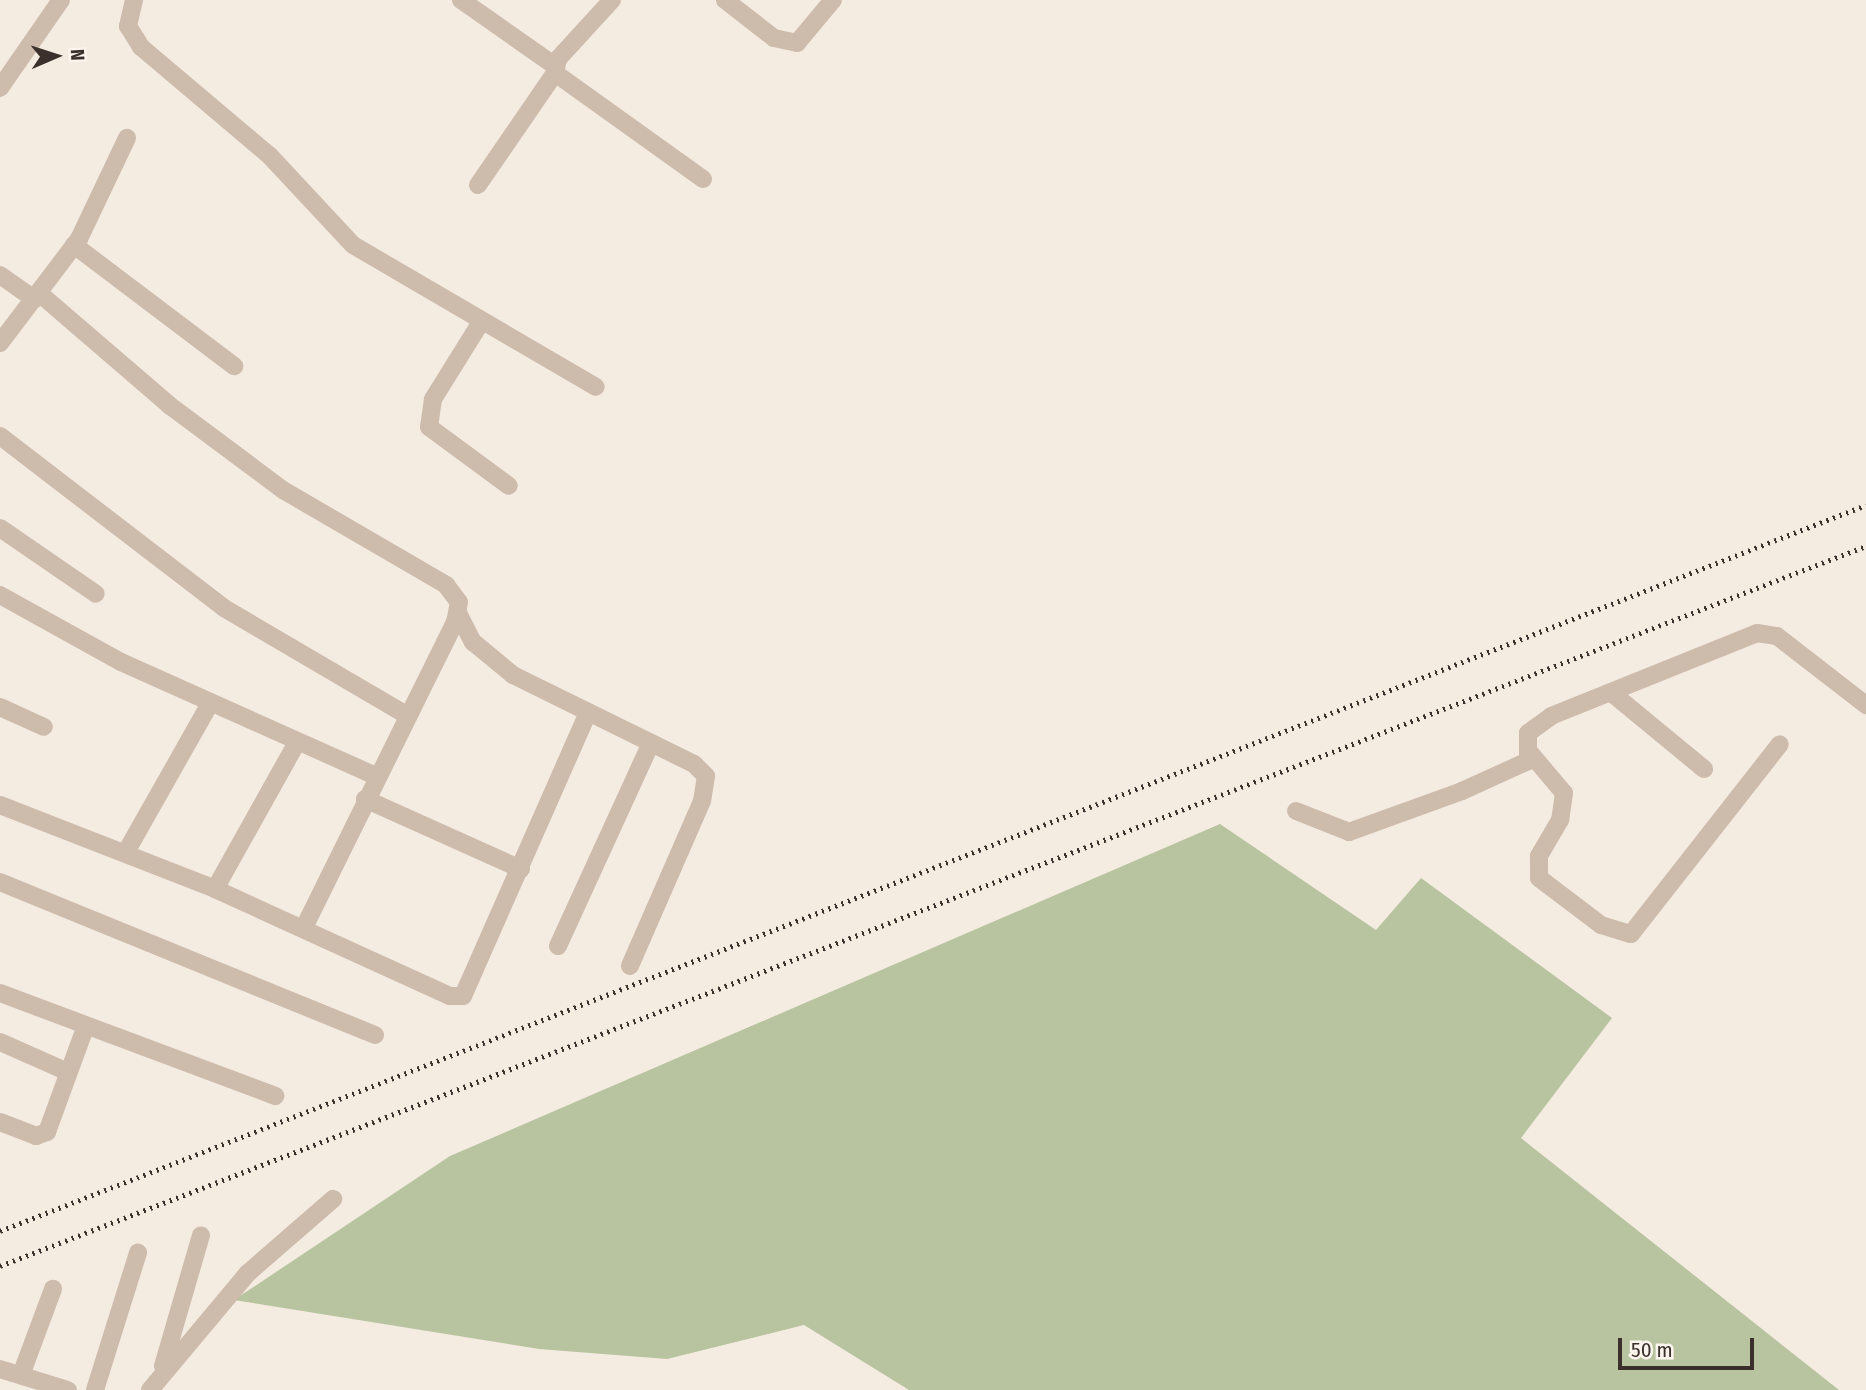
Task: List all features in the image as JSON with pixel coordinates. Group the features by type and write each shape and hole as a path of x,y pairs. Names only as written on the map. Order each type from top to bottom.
{"street":[{"path":"0,88 61,0"},
{"path":"134,0 128,26 141,47 269,155 353,245 596,387"},
{"path":"461,0 703,178"},
{"path":"478,185 555,69 612,0"},
{"path":"725,0 774,38 797,43 833,0"},
{"path":"0,343 74,245 127,138"},
{"path":"74,245 234,366"},
{"path":"0,275 36,296 169,405 283,490 446,585 459,602 458,613 405,715 304,928"},
{"path":"481,322 433,399 429,427 509,486"},
{"path":"0,436 224,608 405,715"},
{"path":"0,528 96,594"},
{"path":"0,595 121,663 376,776"},
{"path":"458,613 489,659 701,769 707,786 630,966"},
{"path":"1780,744 1630,934 1601,925 1539,878 1539,856 1560,820 1564,793 1531,754 1528,733 1537,724 1748,635 1767,633 1866,705"},
{"path":"1613,694 1704,769"},
{"path":"126,852 211,702"},
{"path":"0,707 44,727"},
{"path":"0,805 126,852 304,928 457,998 468,991 588,712"},
{"path":"215,890 297,742"},
{"path":"558,946 651,743"},
{"path":"1296,811 1341,831 1358,830 1508,771 1531,754"},
{"path":"365,799 521,869"},
{"path":"0,882 375,1035"},
{"path":"0,993 85,1028 275,1096"},
{"path":"0,1122 44,1134 85,1028"},
{"path":"0,1042 68,1072"},
{"path":"155,1383 248,1273 333,1199"},
{"path":"155,1383 201,1235"},
{"path":"95,1390 138,1253"},
{"path":"21,1375 53,1289"},
{"path":"0,1368 68,1390"}],"green space":[{"path":"1220,824 1376,930 1421,878 1612,1018 1521,1138 1839,1390 909,1390 804,1325 667,1359 539,1349 234,1300 450,1156"}],"railway":[{"path":"0,1231 1866,505"},
{"path":"0,1266 1866,546"}]}
